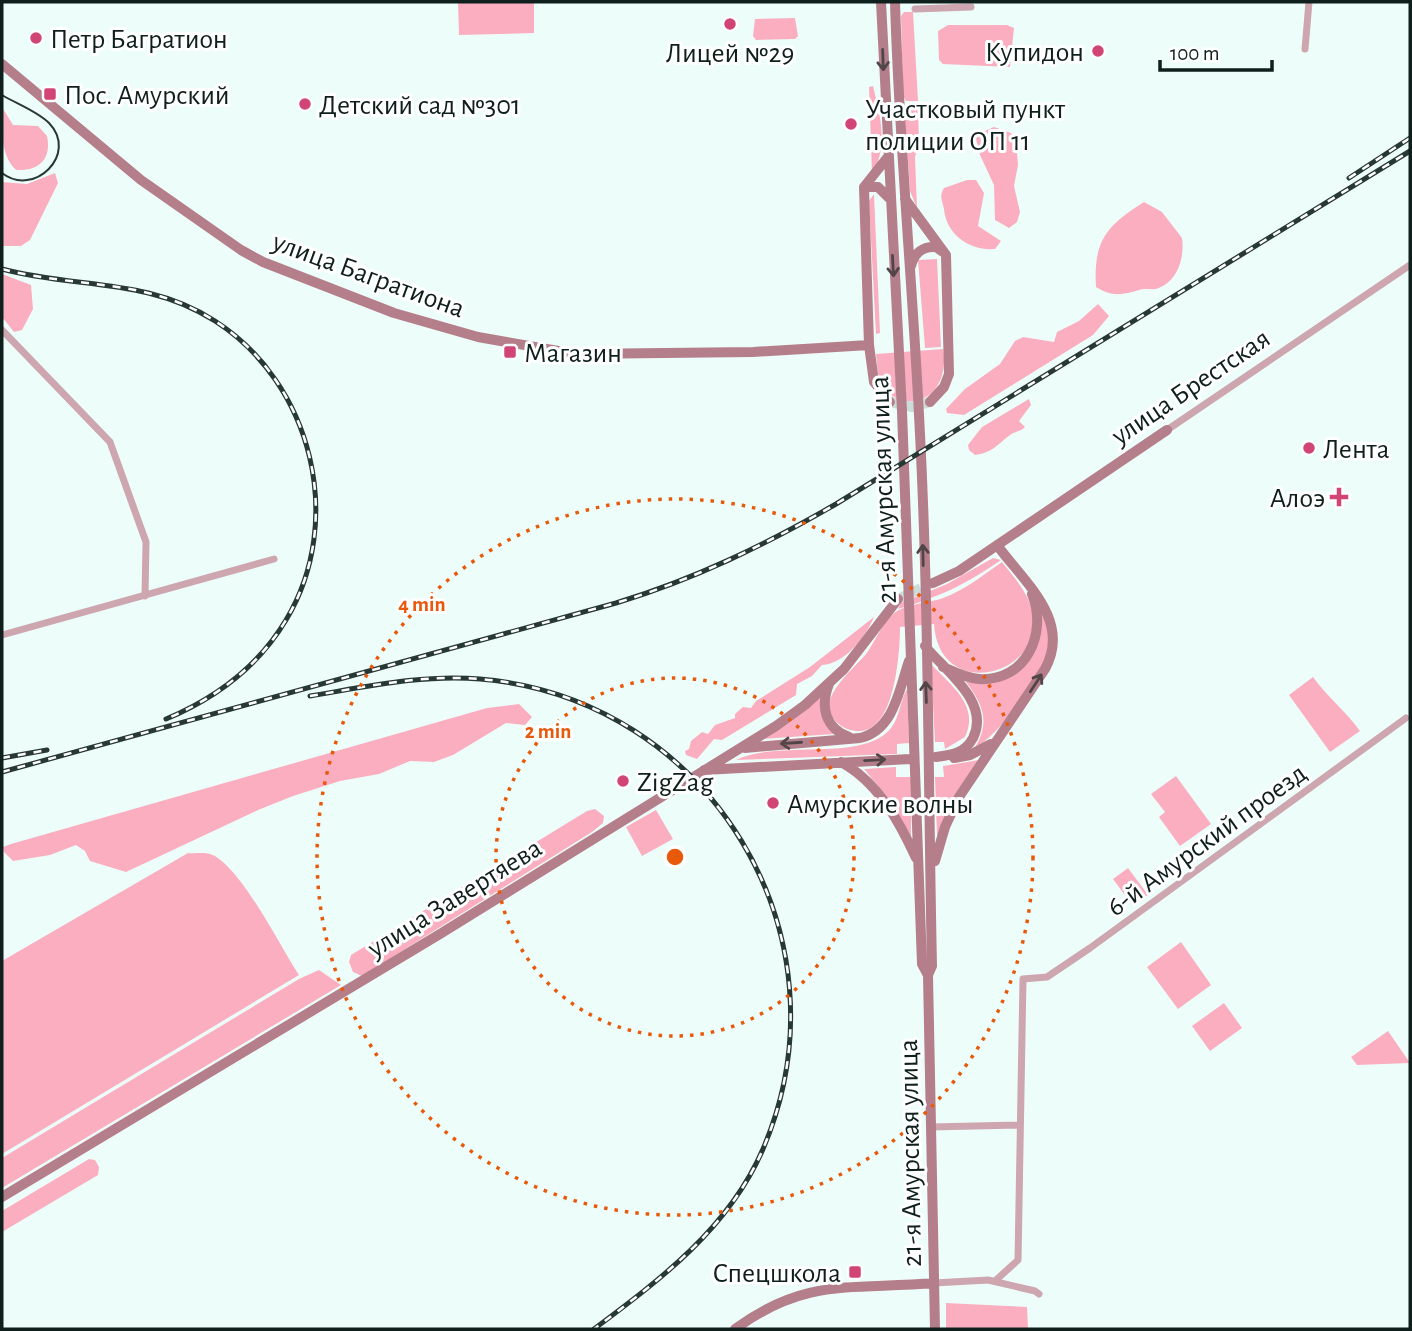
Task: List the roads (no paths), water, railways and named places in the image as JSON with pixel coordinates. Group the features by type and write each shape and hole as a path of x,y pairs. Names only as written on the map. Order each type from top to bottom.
{"main road":[{"name":"21-я Амурская улица","path":"881,2 915,738 922,964 928,975"},
{"name":"21-я Амурская улица","path":"895,2 902,188 922,481 931,867 932,966 928,975 934,1329"},
{"name":"улица Багратиона","path":"2,64 141,180 220,237 263,262 394,313 478,337 586,354 753,352 869,345"},
{"path":"887,158 864,187 869,345 874,382 890,402"},
{"path":"864,187 878,187 889,198"},
{"path":"902,188 906,202 946,255 949,374 944,387 930,402"},
{"path":"909,272 913,259 924,248 936,247 946,255"},
{"name":"улица Брестская","path":"997,545 1167,430"},
{"path":"931,867 954,806 1045,669 1053,646 1054,631 1048,611 997,545 959,571 933,583"},
{"path":"943,667 966,677 987,679 1006,674 1021,663 1034,645 1039,623 1028,587"},
{"name":"улица Завертяева","path":"2,1197 440,934 776,726 829,684 898,599"},
{"path":"925,646 971,699 978,720 967,747 940,757 970,755 998,739"},
{"path":"733,767 728,761 730,753 759,746 853,738 876,733 888,720 911,657"},
{"path":"829,684 824,706 827,718 840,733 853,738"},
{"path":"701,771 733,767 910,759"},
{"path":"841,762 863,775 880,796 899,822 919,864"},
{"path":"736,1329 787,1298 807,1292 934,1283"}],"street":[{"path":"1305,49 1309,2"},
{"path":"915,9 971,7"},
{"name":"улица Брестская","path":"1167,430 1410,265"},
{"path":"2,330 110,442 146,542 145,596"},
{"path":"2,635 274,559"},
{"name":"6-й Амурский проезд","path":"1020,1125 1023,979 1047,977 1080,956 1406,718"},
{"path":"932,1127 1020,1125 1018,1260 995,1281"},
{"path":"934,1283 995,1281 1039,1294"}],"tunnel":[{"path":"890,402 912,407 930,402"},
{"path":"898,599 932,583"}],"tram line":[{"path":"2,95 33,111 49,123 57,135 59,147 56,159 49,169 39,176 27,180 14,179 2,173"}],"railway":[{"path":"1349,178 1410,138"},
{"path":"2,772 616,603 729,560 836,504 1410,151"},
{"path":"2,269 137,290 189,307 215,321 248,348 275,380 296,416 309,456 315,498 314,540 304,581 286,620 249,666 219,691 166,719"},
{"path":"310,696 437,678 480,679 562,696 634,731 695,780 742,842 774,912 790,989 786,1069 763,1149 732,1203 691,1250 644,1291 594,1329"},
{"path":"2,758 47,750"}],"place":[{"name":"Лицей №29","path":"730,24"},
{"name":"Петр Багратион","path":"36,38"},
{"name":"Купидон","path":"1098,51"},
{"name":"Пос. Амурский","path":"50,94"},
{"name":"Детский сад №301","path":"305,104"},
{"name":"Участковый пункт полиции ОП 11","path":"851,124"},
{"name":"Магазин","path":"510,352"},
{"name":"Лента","path":"1309,448"},
{"name":"Алоэ","path":"1339,497"},
{"name":"ZigZag","path":"623,781"},
{"name":"Амурские волны","path":"773,803"},
{"name":"Спецшкола","path":"855,1272"}]}
